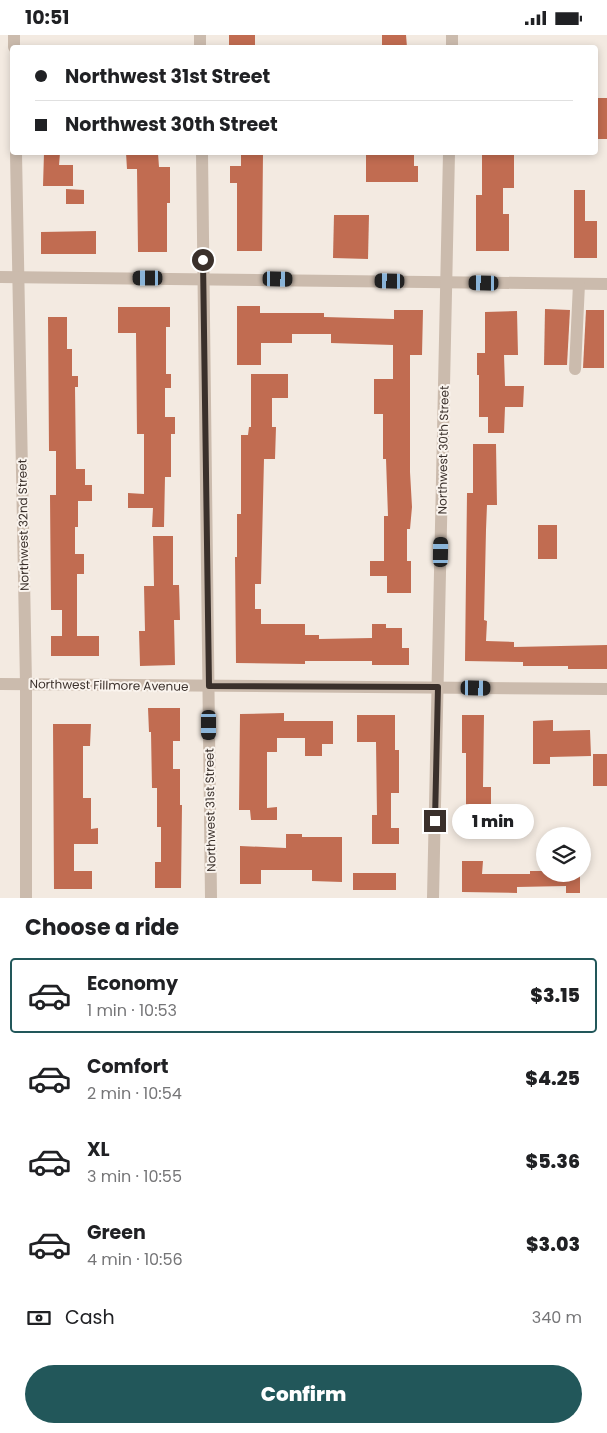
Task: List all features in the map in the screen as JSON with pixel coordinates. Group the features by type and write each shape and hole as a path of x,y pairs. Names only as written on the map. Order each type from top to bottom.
{"street":[{"name":"Northwest 32nd Street","path":"16,155 26,683 26,898"},
{"name":"Northwest 31st Street","path":"202,155 211,898"},
{"name":"Northwest 30th Street","path":"434,898 449,155"},
{"path":"0,277 607,284"},
{"path":"575,369 580,283"},
{"name":"Northwest Fillmore Avenue","path":"0,684 607,689"}],"building":[{"path":"229,35 255,35 255,45 229,45"},
{"path":"382,35 406,35 407,45 382,45"},
{"path":"598,98 607,98 607,139 598,139"},
{"path":"44,155 60,155 59,165 73,165 73,186 43,186"},
{"path":"126,155 158,155 159,167 170,167 170,203 167,203 167,252 138,252 137,169 127,169"},
{"path":"241,155 263,155 262,251 237,251 237,183 230,183 230,166 241,166"},
{"path":"366,155 414,155 414,166 418,166 418,182 366,182"},
{"path":"482,155 514,155 514,188 503,188 503,214 509,214 509,251 476,251 476,195 482,195"},
{"path":"66,189 84,190 84,204 66,204"},
{"path":"574,190 585,190 585,221 597,221 597,258 574,258"},
{"path":"334,215 369,215 368,259 333,258"},
{"path":"96,231 96,254 41,254 41,232"},
{"path":"237,306 260,306 260,313 324,313 324,317 394,319 394,310 423,310 422,355 410,355 410,472 412,507 410,529 407,529 407,561 411,561 411,593 387,593 387,576 370,576 370,561 384,561 384,516 388,516 386,459 383,459 383,414 374,414 374,379 393,379 393,345 331,343 331,334 292,334 292,343 261,343 261,365 237,365"},
{"path":"118,307 170,307 170,327 166,327 166,374 171,374 171,388 165,388 165,417 175,417 175,434 171,434 171,477 165,477 164,527 152,527 153,508 128,508 128,493 144,494 144,434 137,434 136,333 118,333"},
{"path":"545,309 570,310 567,365 544,365"},
{"path":"586,310 604,310 604,368 583,368"},
{"path":"517,311 518,355 504,355 505,386 524,386 523,407 505,407 504,433 488,433 488,417 479,417 479,375 477,375 477,353 485,353 485,312"},
{"path":"48,317 67,317 67,349 72,349 72,376 78,376 78,387 75,387 76,469 85,469 85,485 92,485 92,501 78,501 78,527 75,527 75,554 84,554 84,574 77,574 77,636 99,636 99,656 51,656 51,636 62,636 62,610 51,610 50,495 56,495 56,451 49,451"},
{"path":"251,374 288,374 288,398 272,398 272,427 276,427 275,459 264,459 261,584 255,584 255,609 261,609 261,624 305,624 305,635 319,635 319,639 372,638 372,624 386,624 386,628 402,628 402,648 409,648 409,665 372,665 372,661 305,661 305,664 236,663 235,557 237,557 237,514 241,514 241,435 248,435 249,427 251,427"},
{"path":"473,444 496,444 497,505 487,505 484,620 487,621 486,641 514,642 514,647 607,645 607,669 568,669 568,666 523,666 523,662 465,661 467,493 473,493"},
{"path":"538,525 557,525 557,559 538,559"},
{"path":"153,536 173,536 173,585 179,585 180,620 174,620 175,665 140,666 139,631 145,631 144,586 154,586"},
{"path":"148,708 180,708 180,741 173,741 173,769 180,769 180,805 182,805 181,888 155,888 155,862 161,862 161,827 157,827 157,788 152,788 151,732 149,732"},
{"path":"284,713 284,721 333,721 333,744 322,744 322,756 305,756 305,738 277,738 277,752 267,752 267,808 277,807 277,820 251,820 250,810 239,810 240,714"},
{"path":"357,715 395,715 395,750 399,750 399,793 391,793 391,828 399,828 399,844 372,844 372,815 377,815 376,742 357,742"},
{"path":"462,715 484,715 483,787 491,787 491,814 466,814 466,753 462,753"},
{"path":"553,720 553,731 590,730 591,756 550,757 550,764 533,764 533,721"},
{"path":"53,724 91,724 90,746 83,746 83,798 91,798 91,829 98,828 98,844 74,844 74,871 92,871 92,889 54,889"},
{"path":"593,754 607,754 607,786 593,786"},
{"path":"286,834 302,834 302,837 342,837 342,882 312,881 312,870 261,870 261,884 240,884 240,846 286,848"},
{"path":"462,861 483,861 482,874 530,874 530,871 536,871 536,882 580,882 580,893 566,893 566,886 517,887 517,893 462,892"},
{"path":"353,873 396,873 396,890 353,890"}],"route":[{"path":"203,260 209,686 438,687 435,821"}]}
